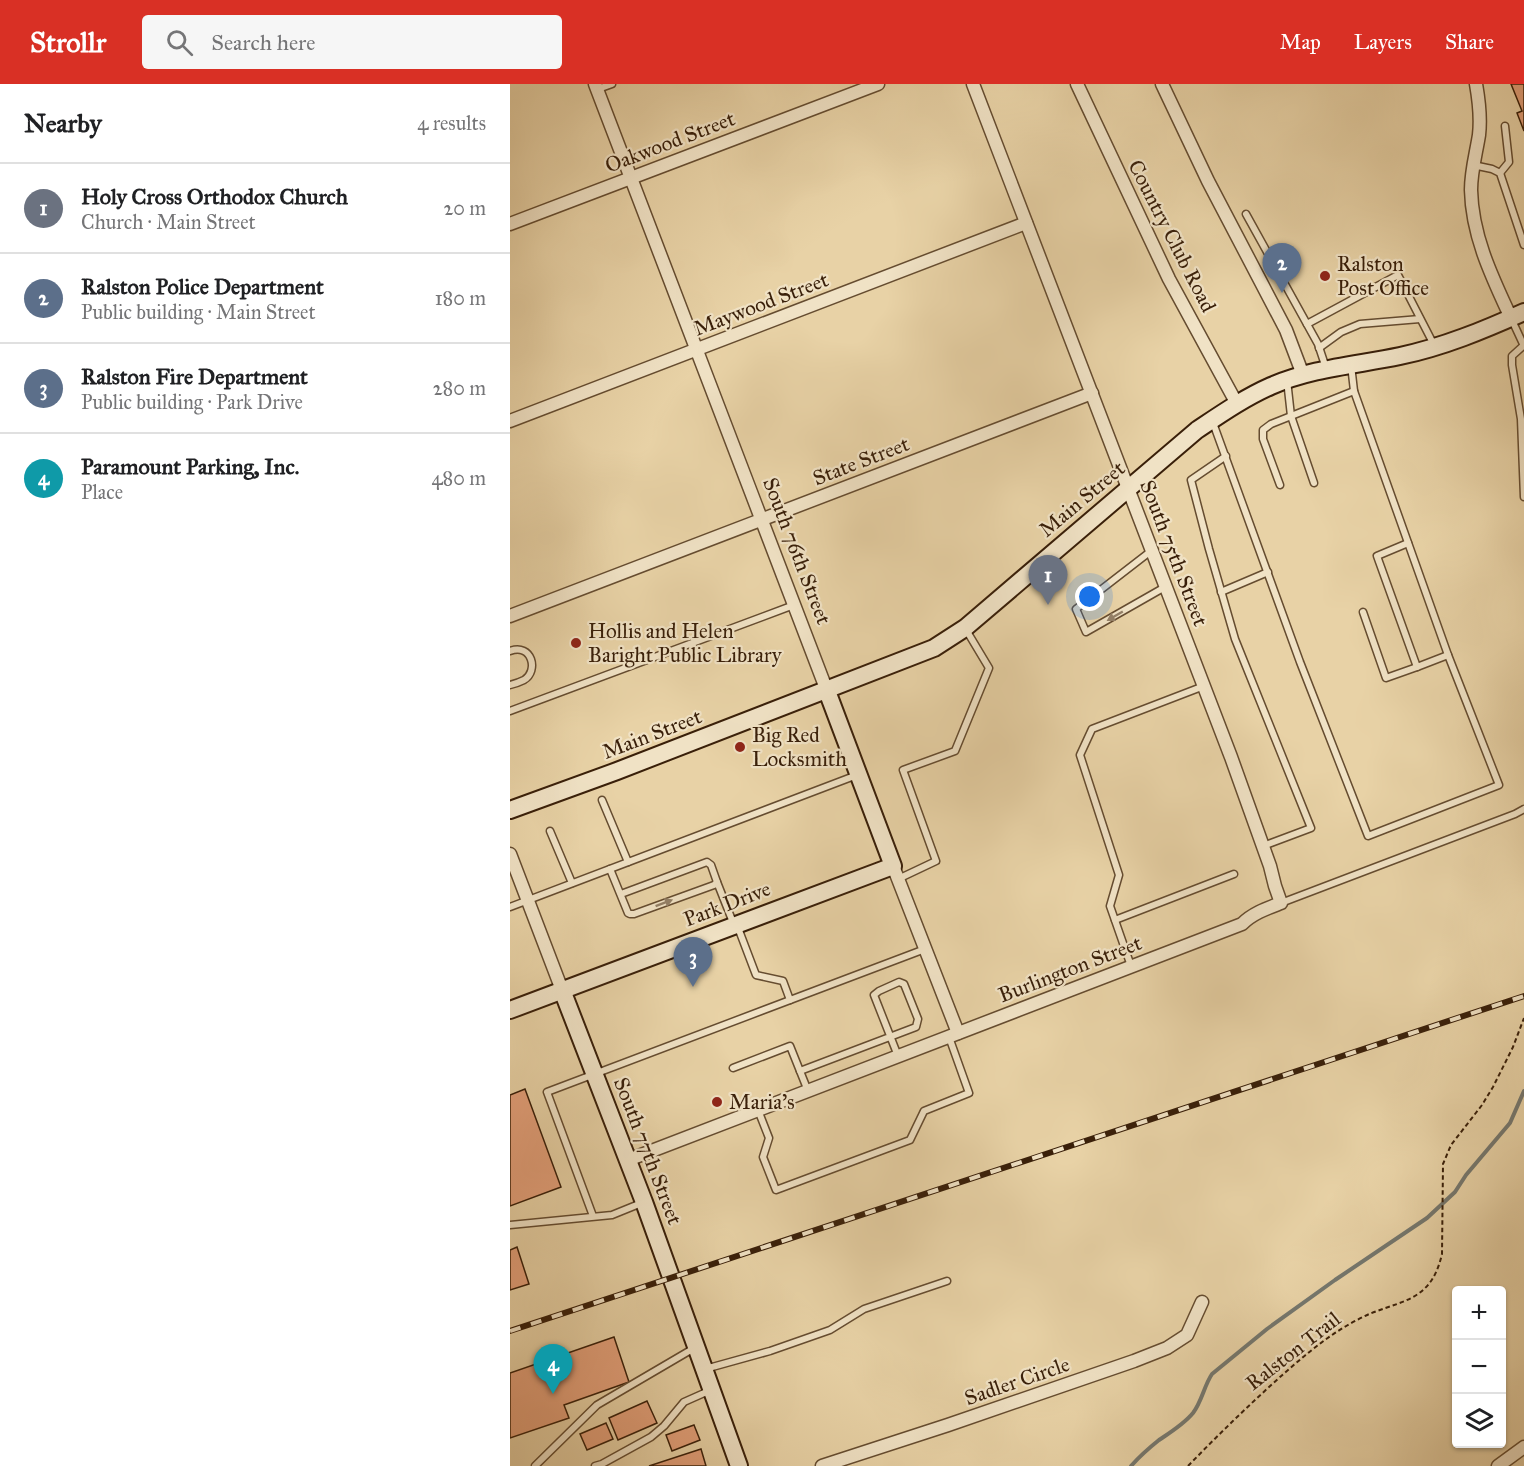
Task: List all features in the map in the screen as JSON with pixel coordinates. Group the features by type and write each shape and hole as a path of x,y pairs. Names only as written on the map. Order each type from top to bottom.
{"main road":[{"name":"Main Street","path":"510,810 827,691 934,648 965,628 1197,430 1270,386 1326,369 1435,347 1517,315"},
{"name":"South 76th Street","path":"827,691 896,872"},
{"name":"Park Drive","path":"510,1010 736,925 896,872"},
{"name":"South 77th Street","path":"562,990 644,1202 739,1466"}],"street":[{"name":"Oakwood Street","path":"510,224 878,84"},
{"name":"South 75th Street","path":"974,84 1204,686 1263,846 1281,903"},
{"name":"Country Club Road","path":"1077,84 1169,279 1237,404"},
{"path":"1162,84 1208,181 1286,330 1295,377"},
{"path":"1476,84 1480,119 1472,174 1472,205 1484,258 1517,315"},
{"name":"South 76th Street","path":"596,87 827,691"},
{"name":"Maywood Street","path":"510,421 1026,223"},
{"name":"State Street","path":"510,616 1092,393"},
{"name":"South 77th Street","path":"510,854 562,990"},
{"name":"South 76th Street","path":"896,872 925,949 953,1035"},
{"name":"Burlington Street","path":"628,1160 1242,924 1262,910 1281,903"},
{"name":"Sadler Circle","path":"822,1466 937,1429 1167,1348 1187,1335 1202,1302"},
{"path":"1498,1466 1524,1447"}],"lane":[{"path":"596,87 612,84"},
{"path":"1500,173 1509,162 1505,126"},
{"path":"1473,165 1500,173 1524,245"},
{"path":"1246,214 1307,324 1326,369"},
{"path":"1307,324 1398,275 1435,347"},
{"path":"1517,315 1524,346 1512,356 1512,365 1521,419 1524,497"},
{"path":"1319,348 1341,332 1360,324 1420,319"},
{"path":"1212,420 1300,662 1368,837 1499,785 1448,655 1354,391 1351,364"},
{"path":"1295,377 1291,416 1314,483"},
{"path":"1280,484 1263,440 1263,430 1270,424 1354,391"},
{"path":"1226,456 1191,480 1235,639 1311,828 1263,846"},
{"path":"1408,543 1377,556 1417,667"},
{"path":"1152,550 1076,609 1086,632 1166,587"},
{"path":"1221,592 1268,572"},
{"path":"510,711 794,605"},
{"path":"1363,612 1386,678 1448,655"},
{"path":"896,872 936,861 903,770 955,751 988,668 965,628"},
{"path":"510,651 522,649 528,654 532,663 530,674 524,680 510,685"},
{"path":"1131,966 1110,906 1119,875 1080,755 1092,729 1204,686"},
{"path":"510,907 859,775"},
{"path":"602,800 628,862"},
{"name":"Burlington Street","path":"1281,903 1524,809"},
{"path":"550,831 572,884"},
{"path":"621,894 706,862 711,865 756,975 783,981 790,1000"},
{"path":"610,869 628,913 634,914 717,882"},
{"path":"1115,920 1233,874"},
{"path":"593,1216 547,1092 925,949"},
{"path":"800,1071 891,1038 916,1028 918,1019 904,984 899,982 874,995 891,1038 898,1057"},
{"path":"759,1110 769,1138 763,1157 776,1190 910,1140 924,1111 969,1093 953,1035"},
{"path":"733,1068 790,1046 808,1091"},
{"path":"510,1225 612,1215 644,1202"},
{"path":"705,1370 771,1351 830,1330 864,1309 947,1281"},
{"path":"535,1466 597,1405 696,1347"},
{"path":"595,1466 651,1437 664,1426 684,1402 712,1390"}],"path":[{"name":"Ralston Trail","path":"1188,1466 1246,1408 1323,1341 1357,1319 1414,1298 1430,1283 1440,1264 1442,1254 1443,1164 1451,1145 1493,1087 1513,1047 1524,1018"}],"building":[{"path":"1511,84 1524,84 1524,131 1517,113 1522,111"},
{"path":"525,1089 561,1187 510,1206 510,1095"},
{"path":"517,1247 529,1284 510,1290 510,1250"},
{"path":"614,1337 629,1382 564,1405 569,1418 510,1438 510,1373"},
{"path":"647,1401 657,1423 618,1440 609,1418"},
{"path":"606,1423 613,1439 587,1450 580,1434"},
{"path":"694,1425 700,1440 672,1451 666,1435"},
{"path":"701,1449 706,1466 649,1466"}],"waterway":[{"path":"1131,1466 1193,1413 1212,1374 1267,1329 1427,1218 1455,1192 1466,1175 1510,1123 1524,1091"}],"railway":[{"path":"510,1331 1524,996"}],"place":[{"name":"Ralston Post Office","path":"1325,276"},
{"name":"Ralston Police Department","path":"1282,293"},
{"name":"Holy Cross Orthodox Church","path":"1048,605"},
{"name":"Hollis and Helen Baright Public Library","path":"576,643"},
{"name":"Big Red Locksmith","path":"740,747"},
{"name":"Ralston Fire Department","path":"693,987"},
{"name":"Maria's","path":"717,1102"},
{"name":"Paramount Parking, Inc.","path":"553,1394"}]}
